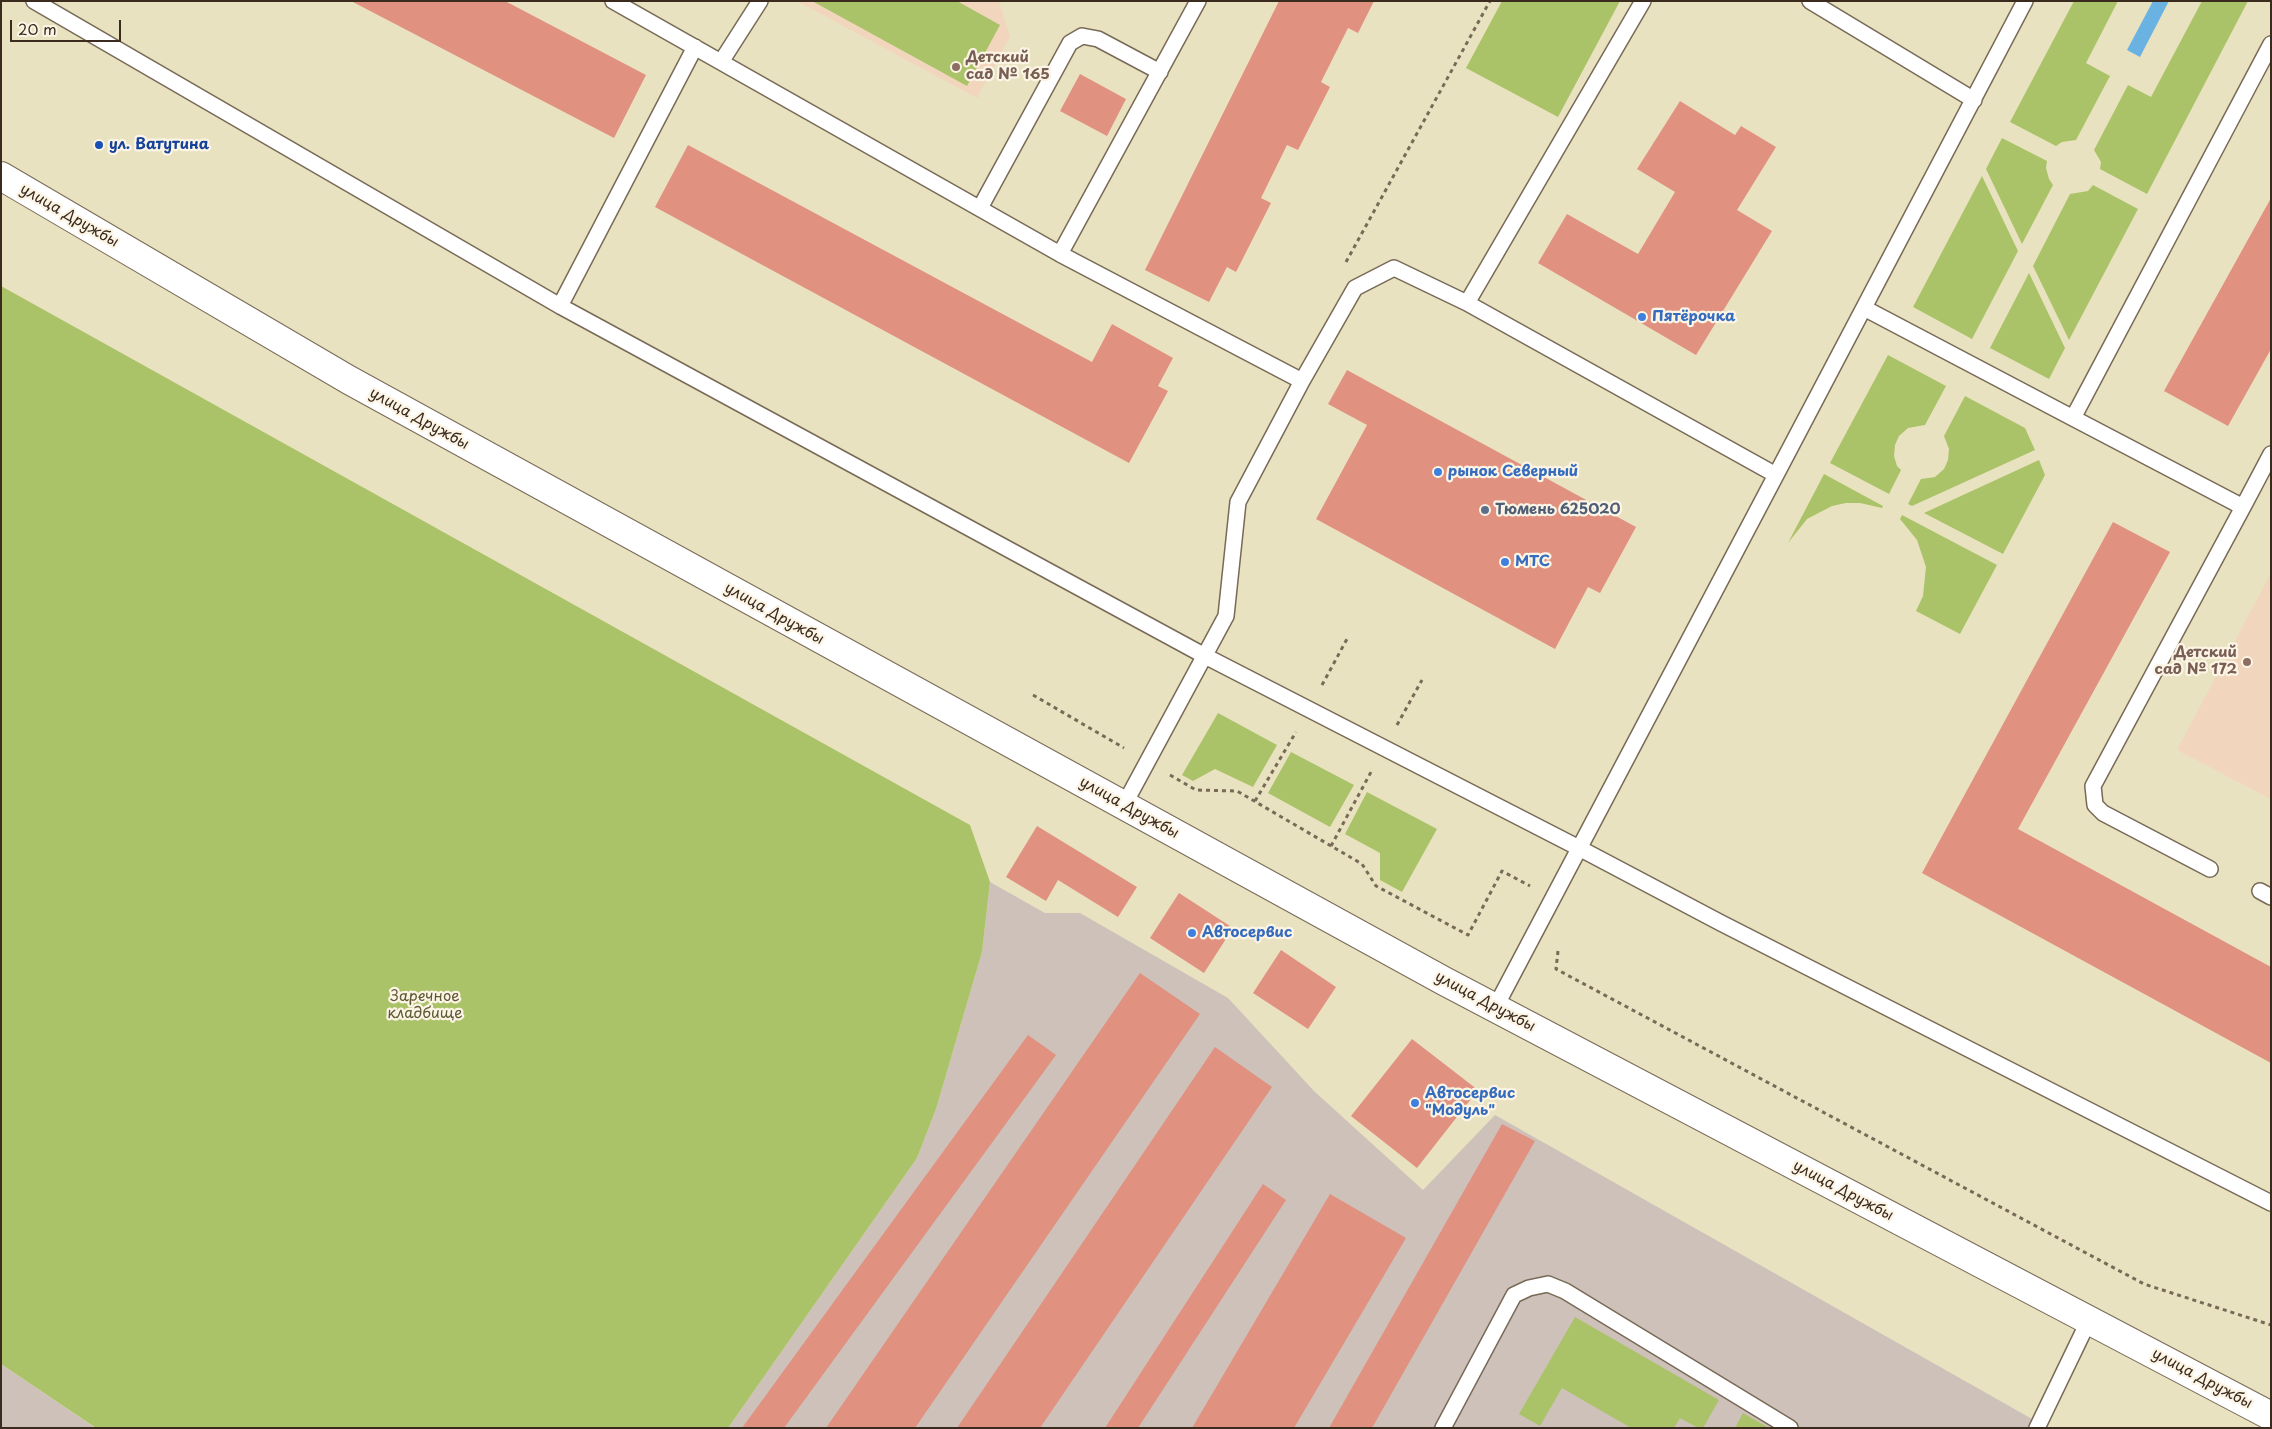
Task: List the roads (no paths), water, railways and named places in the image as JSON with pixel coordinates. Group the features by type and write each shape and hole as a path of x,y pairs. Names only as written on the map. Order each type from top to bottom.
{"main road":[{"name":"улица Дружбы","path":"1,176 349,380 1495,1008 2271,1416"}],"lane":[{"path":"34,1 57,7 560,306 1205,656 1580,848 1721,923 2271,1203"},
{"path":"613,1 1060,254 1302,381"},
{"path":"721,62 760,1"},
{"path":"1060,254 1198,1"},
{"path":"1467,303 1643,1"},
{"path":"1810,1 1974,100"},
{"path":"1495,1008 2026,1"},
{"path":"980,208 1070,43 1082,36 1098,39 1160,72"},
{"path":"2073,418 2271,44"},
{"path":"560,306 694,47"},
{"path":"1124,805 1226,616 1238,502 1302,381 1355,288 1394,268 1467,303 1776,475"},
{"path":"1864,308 2243,507"},
{"path":"2210,869 2103,813 2095,805 2093,786 2271,454"},
{"path":"1443,1428 1514,1295 1529,1288 1548,1284 1565,1291 1790,1428"},
{"path":"2037,1428 2089,1320"}],"water":[{"path":"2153,1 2169,1 2140,57 2127,50"}],"place":[{"name":"Детский сад № 165","path":"956,67"},
{"name":"ул. Ватутина","path":"99,145"},
{"name":"Пятёрочка","path":"1642,317"},
{"name":"рынок Северный","path":"1438,472"},
{"name":"Тюмень 625020","path":"1485,510"},
{"name":"МТС","path":"1505,562"},
{"name":"Детский сад № 172","path":"2247,662"},
{"name":"Автосервис","path":"1192,933"},
{"name":"Автосервис \"Модуль\"","path":"1415,1103"}],"park label":[{"name":"Заречное кладбище","path":"425,1006"}]}
